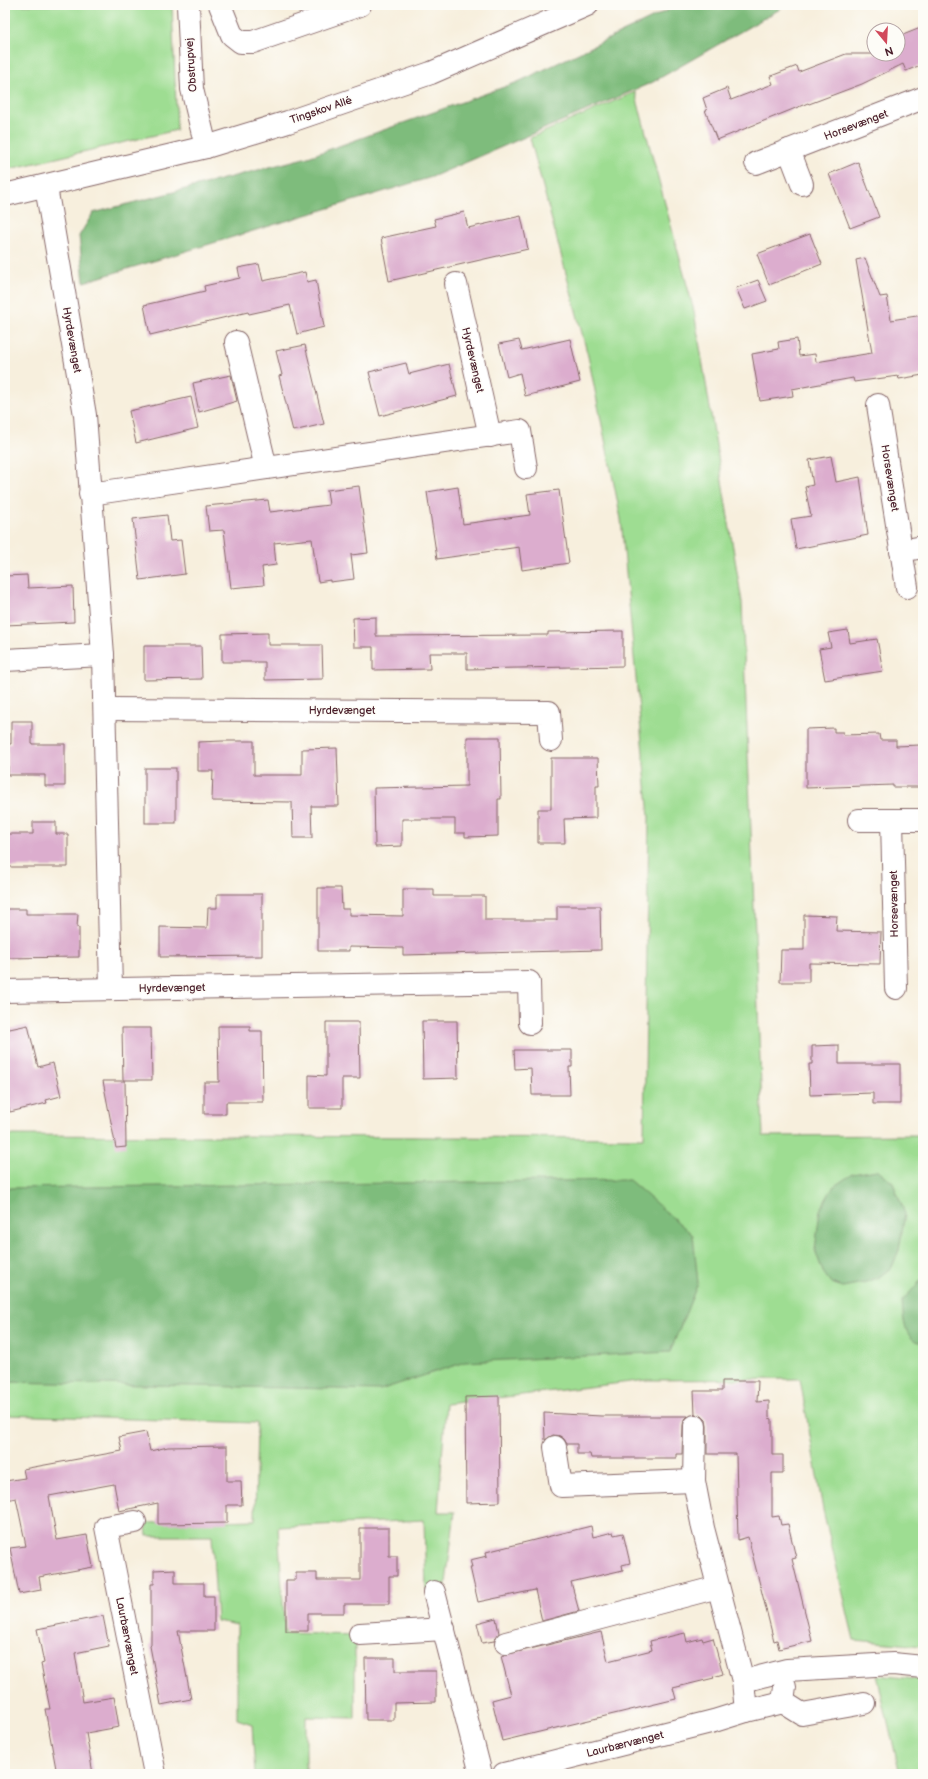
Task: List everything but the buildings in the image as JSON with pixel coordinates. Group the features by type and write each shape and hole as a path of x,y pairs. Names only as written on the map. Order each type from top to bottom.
{"street":[{"name":"Obstrupvej","path":"188,5 192,89 206,147"},
{"path":"220,5 232,35 241,42 253,42 360,5"},
{"name":"Tingskov Allé","path":"5,195 46,187 206,147 288,122 431,73 587,5"},
{"name":"Horsevænget","path":"756,163 923,98"},
{"path":"789,150 802,184"},
{"name":"Hyrdevænget","path":"46,187 85,415 106,709 111,989"},
{"name":"Hyrdevænget","path":"456,284 490,436"},
{"path":"236,342 266,468"},
{"name":"Horsevænget","path":"878,405 907,587"},
{"path":"90,494 520,431 526,468"},
{"path":"901,550 923,547"},
{"path":"5,660 103,655"},
{"name":"Hyrdevænget","path":"106,709 549,712 551,740"},
{"path":"859,820 923,820"},
{"name":"Horsevænget","path":"892,820 896,988"},
{"name":"Hyrdevænget","path":"5,991 529,982 530,1023"},
{"path":"695,1426 694,1481 703,1528 743,1680 746,1711"},
{"path":"555,1447 561,1486 694,1481"},
{"name":"Laurbærvænget","path":"135,1522 106,1527 155,1774"},
{"path":"506,1643 718,1587"},
{"path":"434,1592 481,1774"},
{"path":"360,1634 444,1629"},
{"path":"743,1680 787,1670 893,1664 923,1667"},
{"path":"787,1670 783,1702 802,1714 864,1703"},
{"name":"Laurbærvænget","path":"504,1774 783,1702"}],"green space":[{"path":"5,5 172,5 177,130 5,170"},
{"path":"679,5 787,5 653,82 432,177 84,282 79,236 93,213 308,157 518,82"},
{"path":"635,92 694,311 742,602 763,1136 923,1135 923,1646 854,1640 823,1510 800,1379 647,1380 446,1404 438,1512 455,1512 445,1591 426,1590 424,1520 278,1527 285,1633 355,1635 355,1718 306,1717 306,1774 255,1774 252,1724 237,1719 237,1625 217,1621 212,1536 147,1536 146,1523 255,1520 257,1423 5,1415 5,1135 644,1138 649,817 621,519 588,356 530,138"},
{"path":"877,1170 893,1183 905,1213 899,1250 892,1267 878,1278 843,1287 831,1283 823,1272 815,1250 820,1210 833,1187 852,1174"},
{"path":"629,1180 693,1235 698,1283 670,1352 465,1362 380,1390 5,1382 5,1188"},
{"path":"923,1278 923,1343 915,1341 908,1333 903,1317 902,1301"},
{"path":"877,1675 923,1680 923,1774 900,1774"}]}
